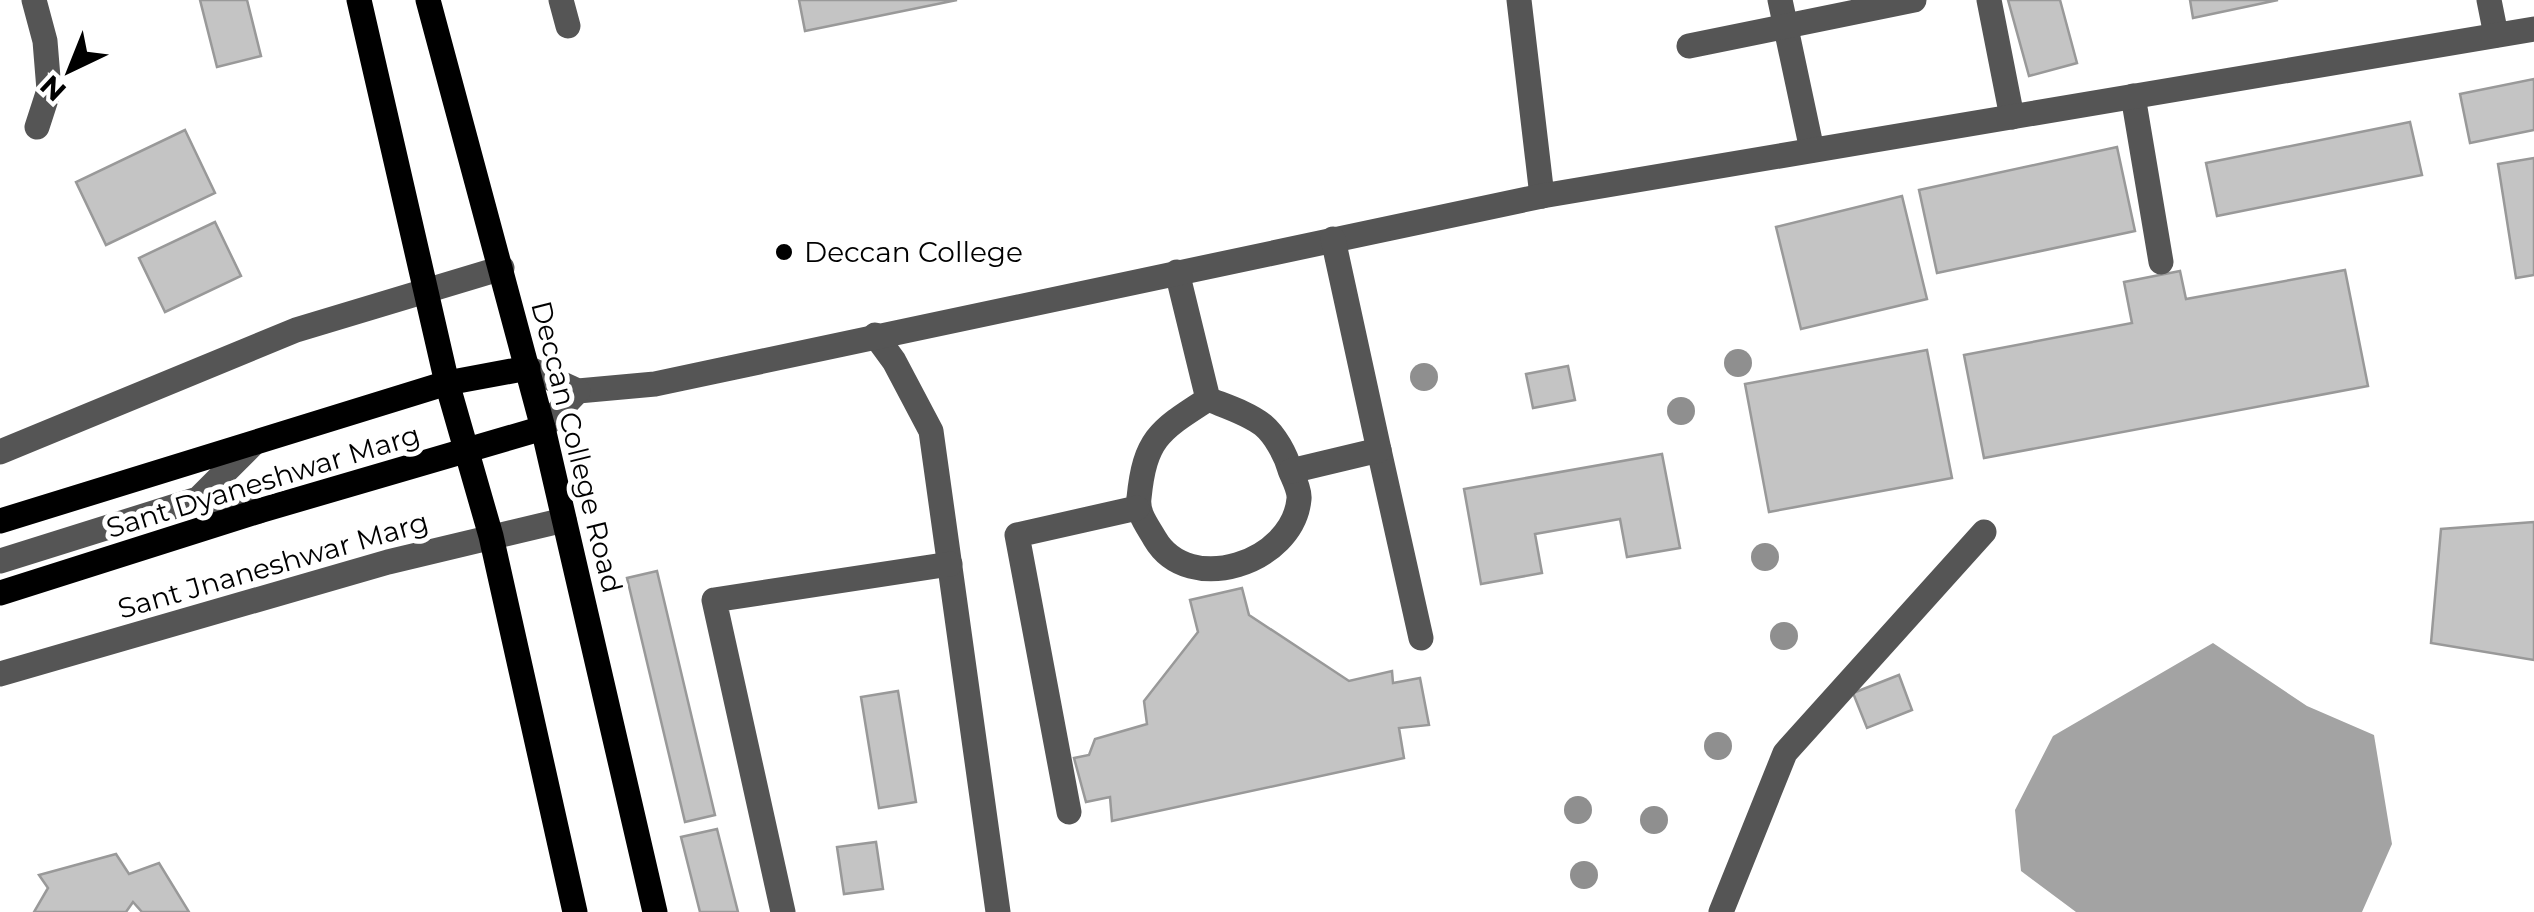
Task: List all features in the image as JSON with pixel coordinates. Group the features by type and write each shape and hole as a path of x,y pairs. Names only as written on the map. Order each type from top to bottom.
{"main road":[{"path":"358,0 446,383 491,536 576,912"},
{"name":"Deccan College Road","path":"428,0 543,428 655,912"},
{"name":"Sant Dyaneshwar Marg","path":"0,521 446,383 528,368"},
{"name":"Sant Dyaneshwar Marg","path":"0,593 543,428"}],"street":[{"path":"34,0 45,41 49,90 37,127"},
{"path":"561,0 568,26"},
{"path":"1519,0 1542,196"},
{"path":"1780,0 1812,150"},
{"path":"1690,46 1914,0"},
{"path":"1989,0 2012,117"},
{"path":"2488,0 2496,35"},
{"path":"528,368 578,391 655,384 1542,196 2534,29"},
{"path":"2133,96 2161,262"},
{"path":"1334,239 1421,638"},
{"path":"0,452 296,330 502,268"},
{"path":"1177,272 1208,398 1264,426 1286,458 1300,497 1286,534 1252,561 1217,568 1184,565 1162,550 1138,508 1142,465 1161,429 1208,398"},
{"path":"875,335 894,360 931,431 998,912"},
{"path":"543,428 578,391"},
{"path":"0,561 198,498 253,444"},
{"path":"1291,471 1379,450"},
{"path":"198,498 260,511"},
{"path":"1069,812 1017,535 1138,508"},
{"name":"Sant Jnaneshwar Marg","path":"0,674 388,562 564,520"},
{"path":"1721,912 1785,753 1984,532"},
{"path":"783,912 714,600 950,564"}],"shaded area":[{"path":"2213,643 2307,706 2374,735 2392,844 2362,912 2076,912 2021,871 2015,810 2053,736"}],"building":[{"path":"200,0 247,0 261,56 217,67"},
{"path":"799,0 957,0 805,31"},
{"path":"2008,0 2060,0 2077,63 2029,76"},
{"path":"2190,0 2278,0 2193,18"},
{"path":"2534,79 2534,130 2470,143 2460,94"},
{"path":"2410,122 2422,175 2217,216 2206,163"},
{"path":"185,130 215,193 106,245 76,182"},
{"path":"2117,147 2135,231 1937,273 1919,190"},
{"path":"2534,158 2534,275 2516,278 2498,164"},
{"path":"1902,196 1927,299 1801,329 1776,227"},
{"path":"215,222 241,276 165,312 139,258"},
{"path":"2345,270 2368,386 1984,458 1964,355 2132,323 2124,282 2180,271 2186,299"},
{"path":"1927,350 1952,478 1769,512 1745,384"},
{"path":"1568,366 1575,400 1533,408 1526,374"},
{"path":"1662,454 1680,548 1627,557 1620,519 1535,534 1542,573 1481,584 1464,489"},
{"path":"2534,522 2534,660 2431,643 2441,529"},
{"path":"657,571 715,815 685,822 627,578"},
{"path":"1242,588 1249,615 1349,681 1392,671 1393,683 1420,678 1429,725 1399,728 1404,758 1112,821 1110,797 1086,802 1074,758 1089,755 1095,739 1147,724 1144,701 1198,632 1190,600"},
{"path":"1899,675 1912,710 1867,728 1853,693"},
{"path":"898,691 916,802 879,808 861,697"},
{"path":"717,829 738,912 700,912 681,837"},
{"path":"876,842 883,889 844,894 837,847"},
{"path":"116,854 129,874 159,863 189,912 142,912 133,902 126,912 34,912 48,888 39,875"}],"place":[{"name":"Deccan College","path":"784,252"}]}
